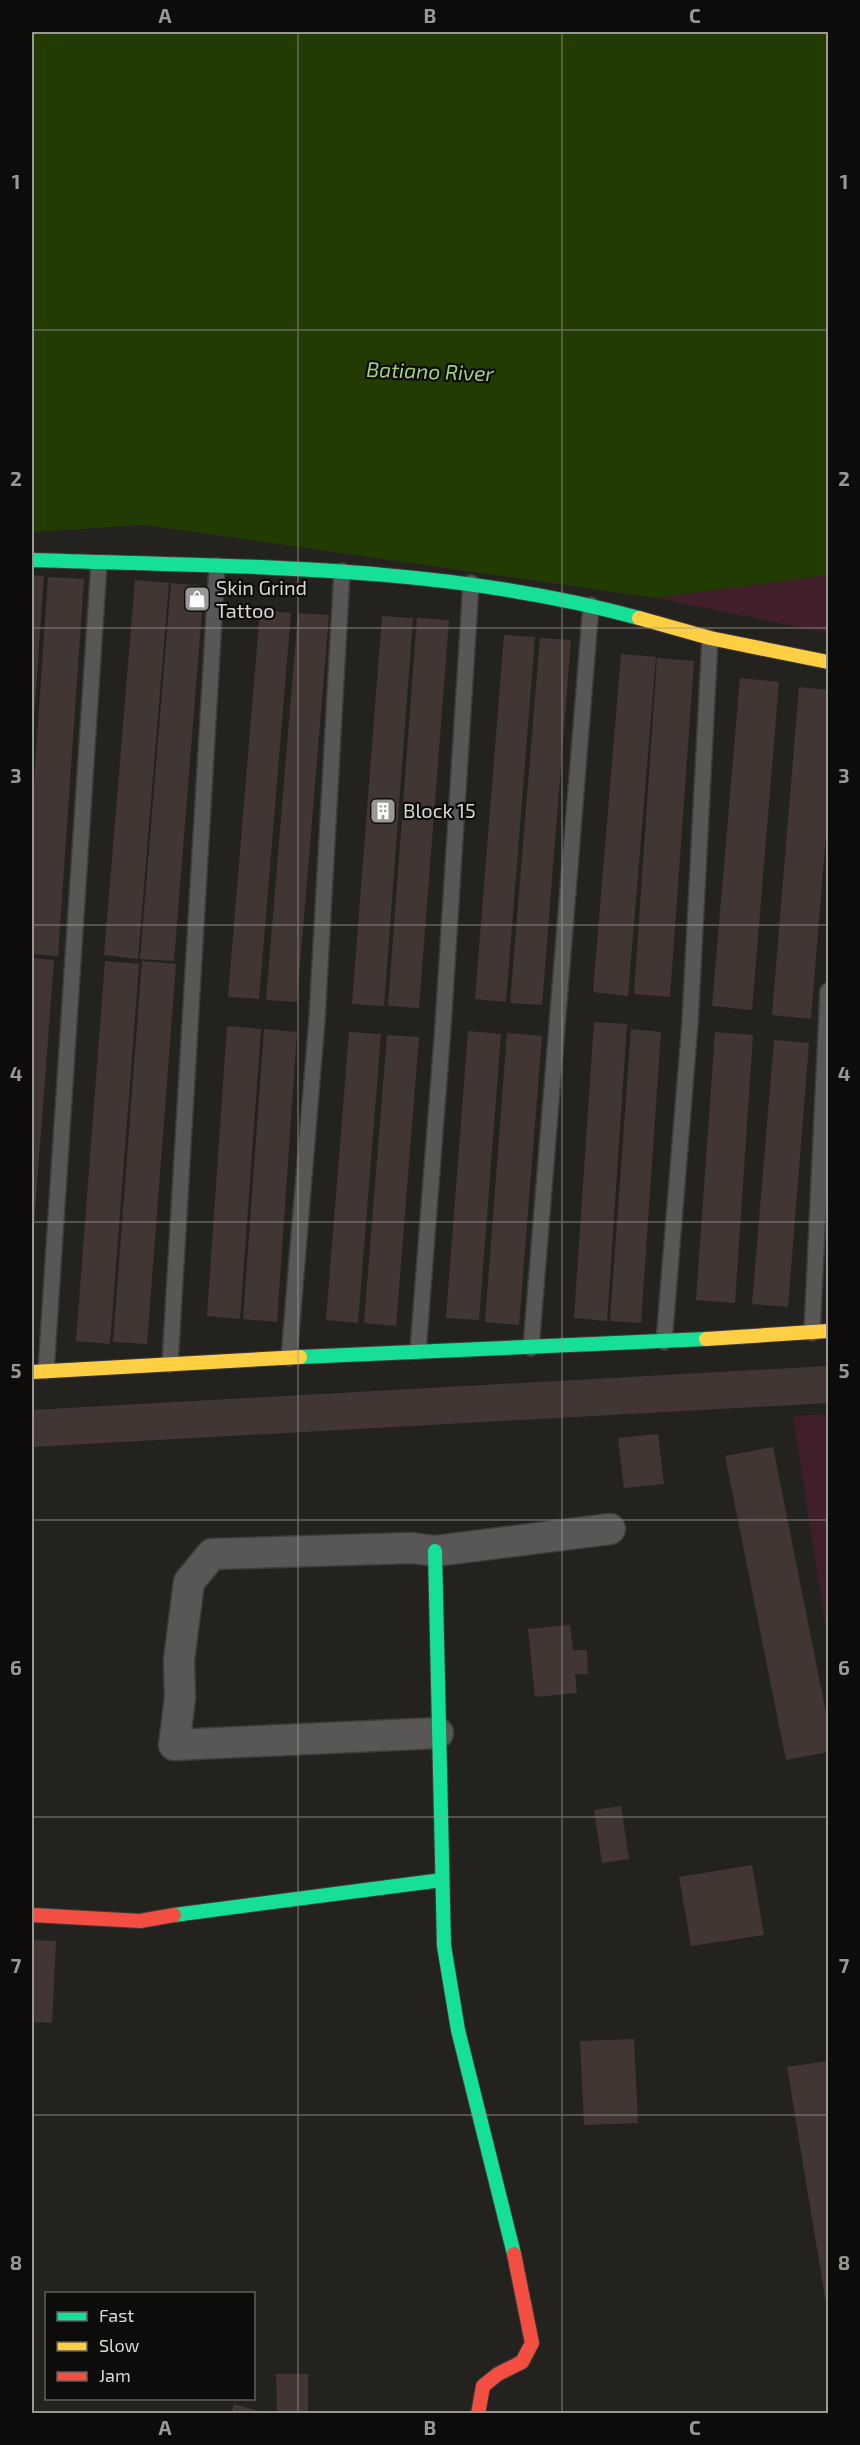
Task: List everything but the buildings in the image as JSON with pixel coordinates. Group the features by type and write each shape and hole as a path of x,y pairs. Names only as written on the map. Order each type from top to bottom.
{"street":[{"path":"32,560 342,571 471,583 591,605 710,638 828,662"},
{"path":"39,1372 418,1351 664,1342 828,1331"},
{"path":"438,1733 174,1745 180,1698 180,1660 189,1582 212,1554 412,1548 435,1551 610,1529"},
{"path":"435,1551 444,1946 458,2030 513,2247 532,2343 522,2362 498,2374 483,2386 478,2414"},
{"path":"32,1915 140,1920 190,1911 442,1880"}],"lane":[{"path":"39,1372 99,563"},
{"path":"170,1364 217,566"},
{"path":"289,1358 317,1019 342,571"},
{"path":"418,1351 443,1027 471,583"},
{"path":"531,1348 591,605"},
{"path":"664,1342 690,1023 710,638"},
{"path":"812,1333 828,991"}],"shaded area":[{"path":"828,575 828,633 656,598"},
{"path":"828,1414 828,1643 793,1416"}],"water":[{"name":"Batiano River","path":"32,32 828,32 828,575 656,598 145,525 32,532"}],"traffic: fast":[{"path":"32,560 261,567 414,578 490,587 565,600 639,618"},
{"path":"300,1357 706,1339"},
{"path":"435,1551 444,1946 458,2030 514,2254"},
{"path":"174,1915 442,1880"}],"traffic: slow":[{"path":"639,618 710,638 828,662"},
{"path":"706,1339 828,1331"},
{"path":"32,1372 300,1357"}],"traffic: jam":[{"path":"32,1915 140,1921 174,1915"},
{"path":"478,2414 483,2386 498,2374 522,2362 532,2343 514,2254"}],"place":[{"name":"Skin Grind Tattoo","path":"197,599"},
{"name":"Block 15","path":"383,811"}]}
